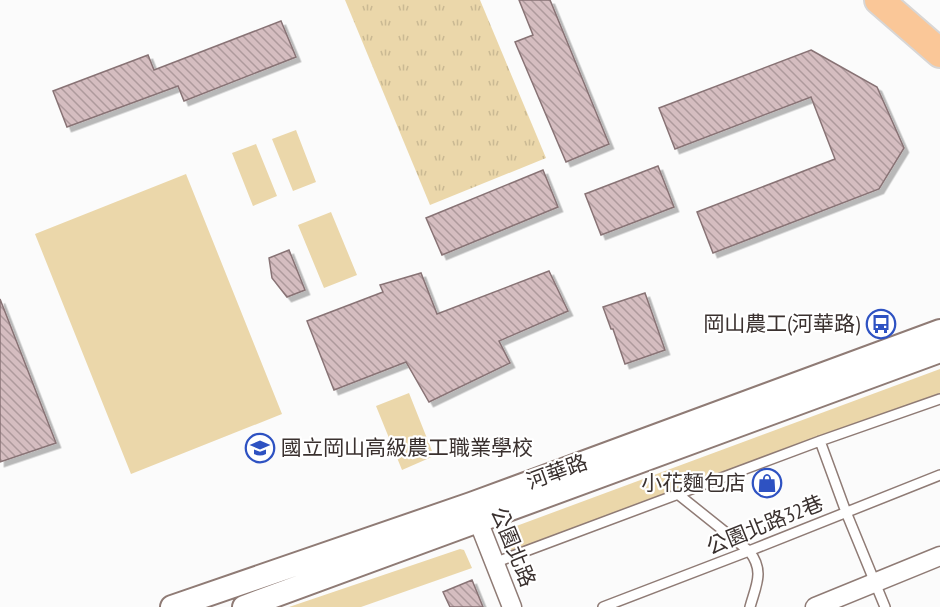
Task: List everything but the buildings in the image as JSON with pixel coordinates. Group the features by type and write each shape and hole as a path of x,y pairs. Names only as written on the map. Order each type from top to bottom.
{"main road":[{"path":"879,0 940,53"}],"street":[{"name":"河華路","path":"244,607 475,513 940,331"},
{"name":"河華路","path":"172,607 475,513 940,351"},
{"name":"公園北路","path":"475,513 512,607"},
{"path":"815,607 940,556"}],"lane":[{"path":"495,563 820,441 940,399"},
{"path":"820,441 885,607"},
{"name":"公園北路32巷","path":"603,607 940,475"},
{"path":"679,495 749,551 754,558 760,572 750,607"}],"green space":[{"path":"345,0 480,0 546,158 430,205"},
{"path":"296,130 316,182 293,191 272,139"},
{"path":"256,144 277,196 253,206 232,153"},
{"path":"186,174 282,414 131,474 35,234"},
{"path":"331,212 357,275 324,288 298,225"},
{"path":"940,369 940,393 513,553 507,542 506,531 511,528"},
{"path":"409,393 434,456 402,470 376,406"},
{"path":"460,549 464,550 472,568 361,607 289,607"}],"place":[{"name":"岡山農工(河華路)","path":"881,324"},
{"name":"國立岡山高級農工職業學校","path":"260,448"},
{"name":"小花麵包店","path":"767,483"}]}
